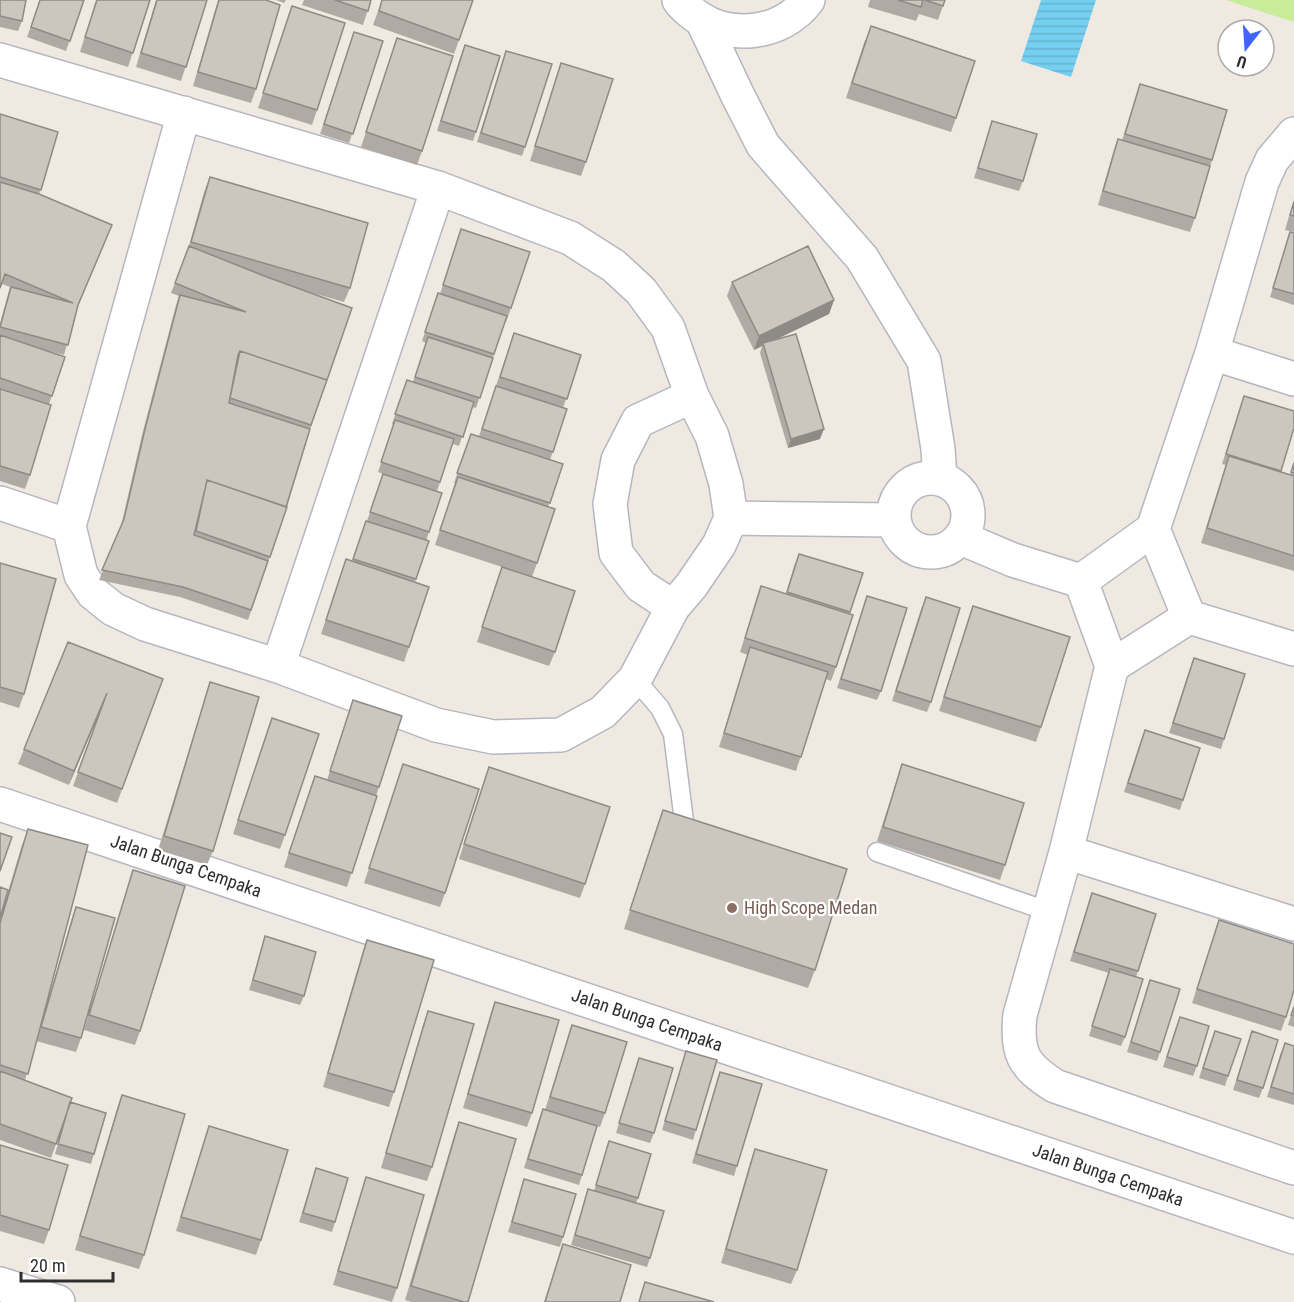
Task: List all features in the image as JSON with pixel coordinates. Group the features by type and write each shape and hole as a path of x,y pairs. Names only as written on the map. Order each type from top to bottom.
{"street":[{"path":"679,0 703,22 736,94 764,145 862,258 924,361 938,449 940,478"},
{"path":"703,22 736,32 770,29 799,12 808,0"},
{"path":"0,60 184,113 438,188 570,238 614,266 641,291 668,328 692,396 712,436 726,484 731,518 719,545 691,586 673,607 635,679 603,712 561,735 493,737 436,725 278,666 145,624 113,609 93,593 81,575 69,526 184,113"},
{"path":"1081,581 1153,529 1212,353 1262,182 1272,160 1294,134"},
{"path":"278,666 438,188"},
{"path":"1212,353 1294,379"},
{"path":"673,607 641,586 616,554 610,504 618,460 638,421 692,396"},
{"path":"925,478 940,478 953,485 963,496 968,510 967,524 961,538 950,547 936,552 921,551 908,544 899,534 893,520 894,505 901,492 912,482 925,478"},
{"path":"0,503 69,526"},
{"path":"731,518 893,520"},
{"path":"1153,529 1189,617"},
{"path":"961,538 1013,560 1081,581"},
{"path":"1081,581 1112,666 1066,852 1020,1015 1017,1036 1022,1056 1036,1074 1055,1086 1294,1168"},
{"path":"1112,666 1189,617 1294,649"},
{"name":"Jalan Bunga Cempaka","path":"0,804 1294,1237"},
{"path":"1066,852 1294,924"},
{"path":"0,1284 58,1302"}],"lane":[{"path":"635,679 660,708 673,734 684,821"},
{"path":"877,852 1050,912"}],"green space":[{"path":"1226,0 1294,0 1294,22"}],"water":[{"path":"1041,0 1096,0 1071,77 1021,61"}],"building":[{"path":"0,0 26,0 22,21 0,16"},
{"path":"40,0 84,0 70,41 31,27"},
{"path":"97,0 150,0 133,53 85,37"},
{"path":"157,0 207,0 186,67 141,53"},
{"path":"219,0 266,0 280,5 256,89 198,72"},
{"path":"335,0 371,0 368,11"},
{"path":"382,0 473,0 459,40 379,11"},
{"path":"898,0 923,0 921,7"},
{"path":"925,0 945,0 943,6"},
{"path":"292,6 345,23 317,110 263,93"},
{"path":"871,26 975,61 956,118 852,83"},
{"path":"354,32 383,41 353,134 324,124"},
{"path":"397,38 453,56 422,151 366,132"},
{"path":"465,45 500,56 476,132 441,121"},
{"path":"506,51 552,64 525,147 481,133"},
{"path":"561,63 613,79 586,162 535,146"},
{"path":"1140,84 1227,110 1212,160 1125,134"},
{"path":"0,114 58,132 41,190 0,177"},
{"path":"992,121 1037,134 1023,181 978,168"},
{"path":"1118,139 1210,166 1195,218 1103,191"},
{"path":"210,177 368,223 350,288 191,242"},
{"path":"0,182 39,194 112,225 78,305 68,345 0,327 11,287 73,303 5,274 0,288"},
{"path":"1294,202 1294,216 1290,215"},
{"path":"461,229 530,252 511,308 443,285"},
{"path":"1290,232 1294,233 1294,294 1273,288"},
{"path":"189,246 352,308 327,380 240,351 238,355 229,403 310,429 286,507 207,480 194,535 268,561 251,610 183,587 102,570 124,519 180,295 246,312 175,283"},
{"path":"808,246 834,300 759,336 732,282"},
{"path":"438,293 507,316 494,354 425,332"},
{"path":"514,333 581,355 567,399 500,377"},
{"path":"796,334 824,429 791,439 763,343"},
{"path":"0,335 65,357 52,396 0,378"},
{"path":"428,337 493,358 480,398 415,377"},
{"path":"240,351 327,380 311,425 230,398"},
{"path":"407,380 474,402 463,437 395,414"},
{"path":"496,386 567,409 553,452 482,429"},
{"path":"0,389 51,405 30,475 0,466"},
{"path":"1244,396 1294,411 1294,428 1281,471 1226,454"},
{"path":"395,420 454,439 440,482 381,462"},
{"path":"471,434 563,464 550,503 457,473"},
{"path":"1229,456 1294,476 1294,556 1207,528"},
{"path":"383,474 442,493 429,532 370,512"},
{"path":"458,477 555,509 537,563 440,530"},
{"path":"207,480 287,507 270,557 196,531"},
{"path":"366,521 429,541 416,579 353,559"},
{"path":"799,554 863,573 850,612 787,592"},
{"path":"346,559 429,587 409,647 326,620"},
{"path":"0,563 56,579 24,694 0,687"},
{"path":"502,567 575,591 555,652 482,627"},
{"path":"761,586 853,615 836,667 745,638"},
{"path":"867,596 907,608 881,691 841,679"},
{"path":"926,597 960,608 931,702 896,691"},
{"path":"973,606 1070,637 1041,727 944,697"},
{"path":"68,642 163,679 122,789 78,772 107,693 74,771 24,749"},
{"path":"750,647 828,672 801,757 724,733"},
{"path":"1194,658 1245,674 1224,739 1173,723"},
{"path":"210,682 259,697 213,851 164,836"},
{"path":"353,700 402,716 379,787 330,771"},
{"path":"272,718 319,734 285,835 238,820"},
{"path":"1145,730 1200,748 1183,800 1128,783"},
{"path":"403,764 479,789 445,893 369,868"},
{"path":"902,764 1024,803 1005,865 883,827"},
{"path":"489,767 610,807 585,884 464,844"},
{"path":"315,776 377,796 352,873 289,853"},
{"name":"High Scope Medan","path":"663,810 847,869 815,970 630,910"},
{"path":"28,829 88,845 28,1074 0,1065 0,923"},
{"path":"0,833 12,837 0,871"},
{"path":"133,870 185,886 140,1031 89,1015"},
{"path":"0,887 8,890 0,918"},
{"path":"1092,893 1156,914 1138,971 1074,952"},
{"path":"76,907 115,918 81,1038 41,1027"},
{"path":"1219,920 1294,944 1294,990 1286,1017 1197,989"},
{"path":"265,936 316,952 304,996 253,980"},
{"path":"367,940 434,960 394,1092 328,1073"},
{"path":"1110,969 1143,979 1125,1037 1092,1026"},
{"path":"1150,980 1180,989 1160,1052 1131,1042"},
{"path":"495,1002 559,1020 532,1113 468,1094"},
{"path":"428,1011 474,1024 432,1167 386,1153"},
{"path":"1180,1017 1209,1026 1197,1066 1167,1057"},
{"path":"572,1025 627,1042 605,1113 550,1097"},
{"path":"1215,1031 1241,1039 1228,1076 1203,1068"},
{"path":"1252,1031 1278,1040 1263,1088 1237,1080"},
{"path":"1285,1043 1294,1046 1294,1094 1271,1087"},
{"path":"686,1051 717,1060 696,1130 665,1121"},
{"path":"639,1058 673,1068 654,1133 619,1123"},
{"path":"0,1071 72,1098 56,1144 0,1124"},
{"path":"720,1072 762,1084 737,1166 696,1154"},
{"path":"122,1095 185,1114 144,1255 80,1236"},
{"path":"70,1102 106,1113 94,1154 58,1144"},
{"path":"543,1109 597,1126 582,1175 528,1159"},
{"path":"459,1122 516,1139 468,1302 411,1286"},
{"path":"209,1126 288,1150 261,1240 181,1217"},
{"path":"609,1141 651,1154 638,1198 596,1185"},
{"path":"0,1145 68,1165 49,1230 0,1215"},
{"path":"755,1149 827,1170 797,1270 726,1249"},
{"path":"316,1168 348,1178 335,1222 303,1213"},
{"path":"366,1177 424,1195 397,1288 338,1271"},
{"path":"524,1179 576,1194 563,1237 512,1222"},
{"path":"588,1189 664,1211 650,1258 575,1235"},
{"path":"563,1244 631,1265 620,1302 545,1302"},
{"path":"645,1282 714,1302 639,1302"}],"place":[{"name":"High Scope Medan","path":"732,908"}]}
